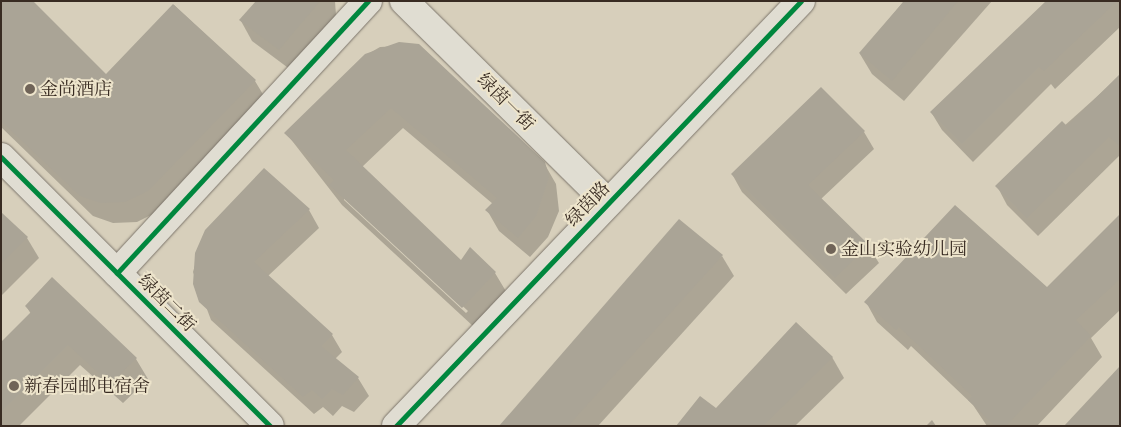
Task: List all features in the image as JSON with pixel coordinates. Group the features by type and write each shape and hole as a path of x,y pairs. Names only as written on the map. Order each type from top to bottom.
{"street":[{"path":"117,273 368,1"},
{"name":"绿茵一街","path":"404,1 608,203"},
{"name":"绿茵路","path":"396,426 801,1"},
{"name":"绿茵二街","path":"1,157 270,426"}],"building":[{"path":"1,1 33,1 106,74 173,4 256,80 148,191 125,202 101,203 80,196 1,121"},
{"path":"256,1 320,1 279,50 239,20"},
{"path":"904,1 958,1 892,81 859,53"},
{"path":"1046,1 1117,1 1044,71 1039,67 962,144 930,112"},
{"path":"399,42 419,44 545,162 549,177 536,216 518,238 485,210 497,198 391,108 346,150 461,260 470,247 496,272 462,308 329,185 334,180 284,133 365,54"},
{"path":"1120,74 1120,146 1109,137 1027,218 995,186 1062,121 1067,126"},
{"path":"821,87 865,131 808,185 869,245 835,278 731,174"},
{"path":"264,168 310,209 254,262 333,334 321,346 359,377 343,395 332,389 322,399 312,390 303,397 199,302 193,284 195,253 205,230"},
{"path":"955,205 1047,287 1120,214 1120,279 1076,320 1091,336 1006,426 995,426 968,400 972,396 899,327 896,330 864,302"},
{"path":"1,212 28,237 1,264"},
{"path":"679,219 723,255 568,426 499,426"},
{"path":"52,277 137,358 110,384 68,345 1,412 1,342 31,312 25,306"},
{"path":"796,322 833,357 763,426 676,426 700,396 716,408"},
{"path":"1120,366 1120,426 1064,426"}],"cycle path":[{"path":"117,273 368,1"},
{"path":"396,426 801,1"},
{"path":"1,157 270,426"}],"place":[{"name":"金尚酒店","path":"30,89"},
{"name":"金山实验幼儿园","path":"831,249"},
{"name":"新春园邮电宿舍","path":"14,386"}]}
